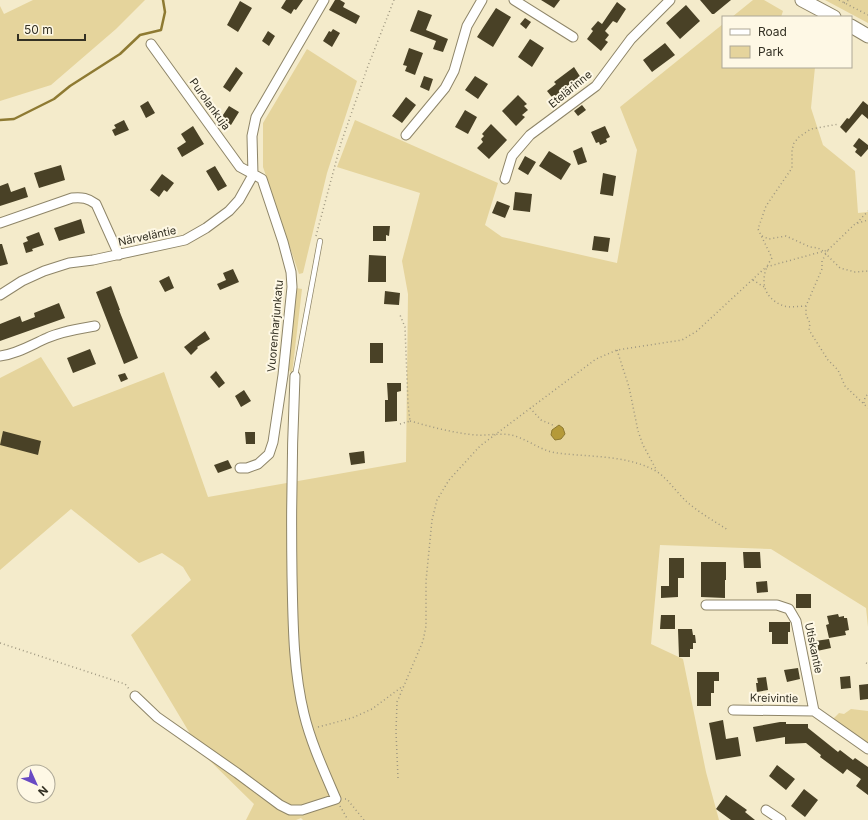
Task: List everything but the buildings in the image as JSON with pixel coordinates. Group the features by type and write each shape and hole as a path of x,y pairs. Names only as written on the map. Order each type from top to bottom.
{"street":[{"path":"253,175 252,136 256,118 324,0"},
{"path":"406,136 445,88 454,71 467,26 482,0"},
{"path":"514,0 573,37"},
{"name":"Etelärinne","path":"505,178 512,156 530,135 596,86 631,39 670,0"},
{"path":"802,0 832,16"},
{"path":"852,27 868,36"},
{"name":"Purolankuja","path":"151,44 240,167 253,175"},
{"name":"Närveläntie","path":"0,295 22,281 44,271 69,263 185,240 206,228 229,211 239,200 253,175"},
{"name":"Vuorenharjunkatu","path":"240,468 247,468 258,464 269,454 273,442 283,375 292,287 291,272 285,249 262,178 253,175"},
{"path":"0,223 72,198 83,197 96,204 119,254"},
{"path":"0,356 9,355 69,330 95,326"},
{"path":"135,696 157,717 280,805 290,810 302,810 336,799 314,750 304,713 296,667 292,604 291,479 295,376"},
{"name":"Utiskantie","path":"706,604 777,605 788,609 796,621 814,711"},
{"name":"Kreivintie","path":"733,710 814,711"},
{"path":"814,711 868,749"},
{"path":"766,810 781,820"}],"lane":[{"path":"295,376 317,240"}],"path":[{"path":"317,240 341,143 368,66 394,0"},
{"path":"839,0 868,16"},
{"path":"844,2 849,0"},
{"path":"398,778 396,732 397,702 423,641 426,626 427,562 432,520 436,500 449,480 465,461 494,435 596,359 617,350 682,340 696,331 753,280 766,267 772,258 758,229 766,206 792,168 792,150 794,143 799,137 811,129 839,124"},
{"path":"868,211 828,250 822,261 822,269 806,306 806,315 810,323 809,330 828,360 838,370 845,386 868,408"},
{"path":"855,224 868,220"},
{"path":"762,236 769,239 786,236 810,247 818,248 840,268 855,272 868,271"},
{"path":"766,267 828,250"},
{"path":"764,287 766,267"},
{"path":"753,280 764,287 771,299 785,306 806,306"},
{"path":"400,315 405,327 410,421"},
{"path":"617,350 629,387 638,431 643,445 657,471 696,510 728,530"},
{"path":"864,404 865,397 868,394"},
{"path":"530,408 542,420 555,426"},
{"path":"400,424 410,421 461,433 477,435 505,434 515,436 544,450 556,453 606,458 634,463 657,471"},
{"path":"0,643 125,684 135,696"},
{"path":"309,730 352,718 372,709 404,684"},
{"path":"348,820 336,799 347,799 364,820"}],"green space":[{"path":"33,0 145,0 116,29 51,85 0,101 0,6 4,14"},
{"path":"753,0 764,0 783,11 781,16 733,16"},
{"path":"825,0 868,0 868,23"},
{"path":"722,25 722,68 815,68 811,108 823,145 855,171 858,213 868,212 868,627 866,608 771,549 660,545 651,644 683,659 706,772 719,820 303,820 301,818 296,820 246,820 254,804 201,752 131,635 191,580 183,567 162,553 139,563 71,509 0,570 0,378 41,357 73,407 164,372 208,497 406,462 408,294 402,261 420,193 337,167 355,120 498,183 485,225 502,237 617,263 637,150 620,107"},
{"path":"307,49 357,81 327,173 303,273 299,274 263,167 263,123"},
{"path":"296,288 302,289 292,374 287,367"},
{"path":"851,709 868,711 868,745 833,719 839,713 844,714"}],"shaded area":[{"path":"559,425 563,428 565,434 561,439 555,440 551,435 552,430"}],"waterway":[{"path":"0,120 14,119 54,99 70,86 120,54 140,35 161,30 165,12 163,0"}]}
